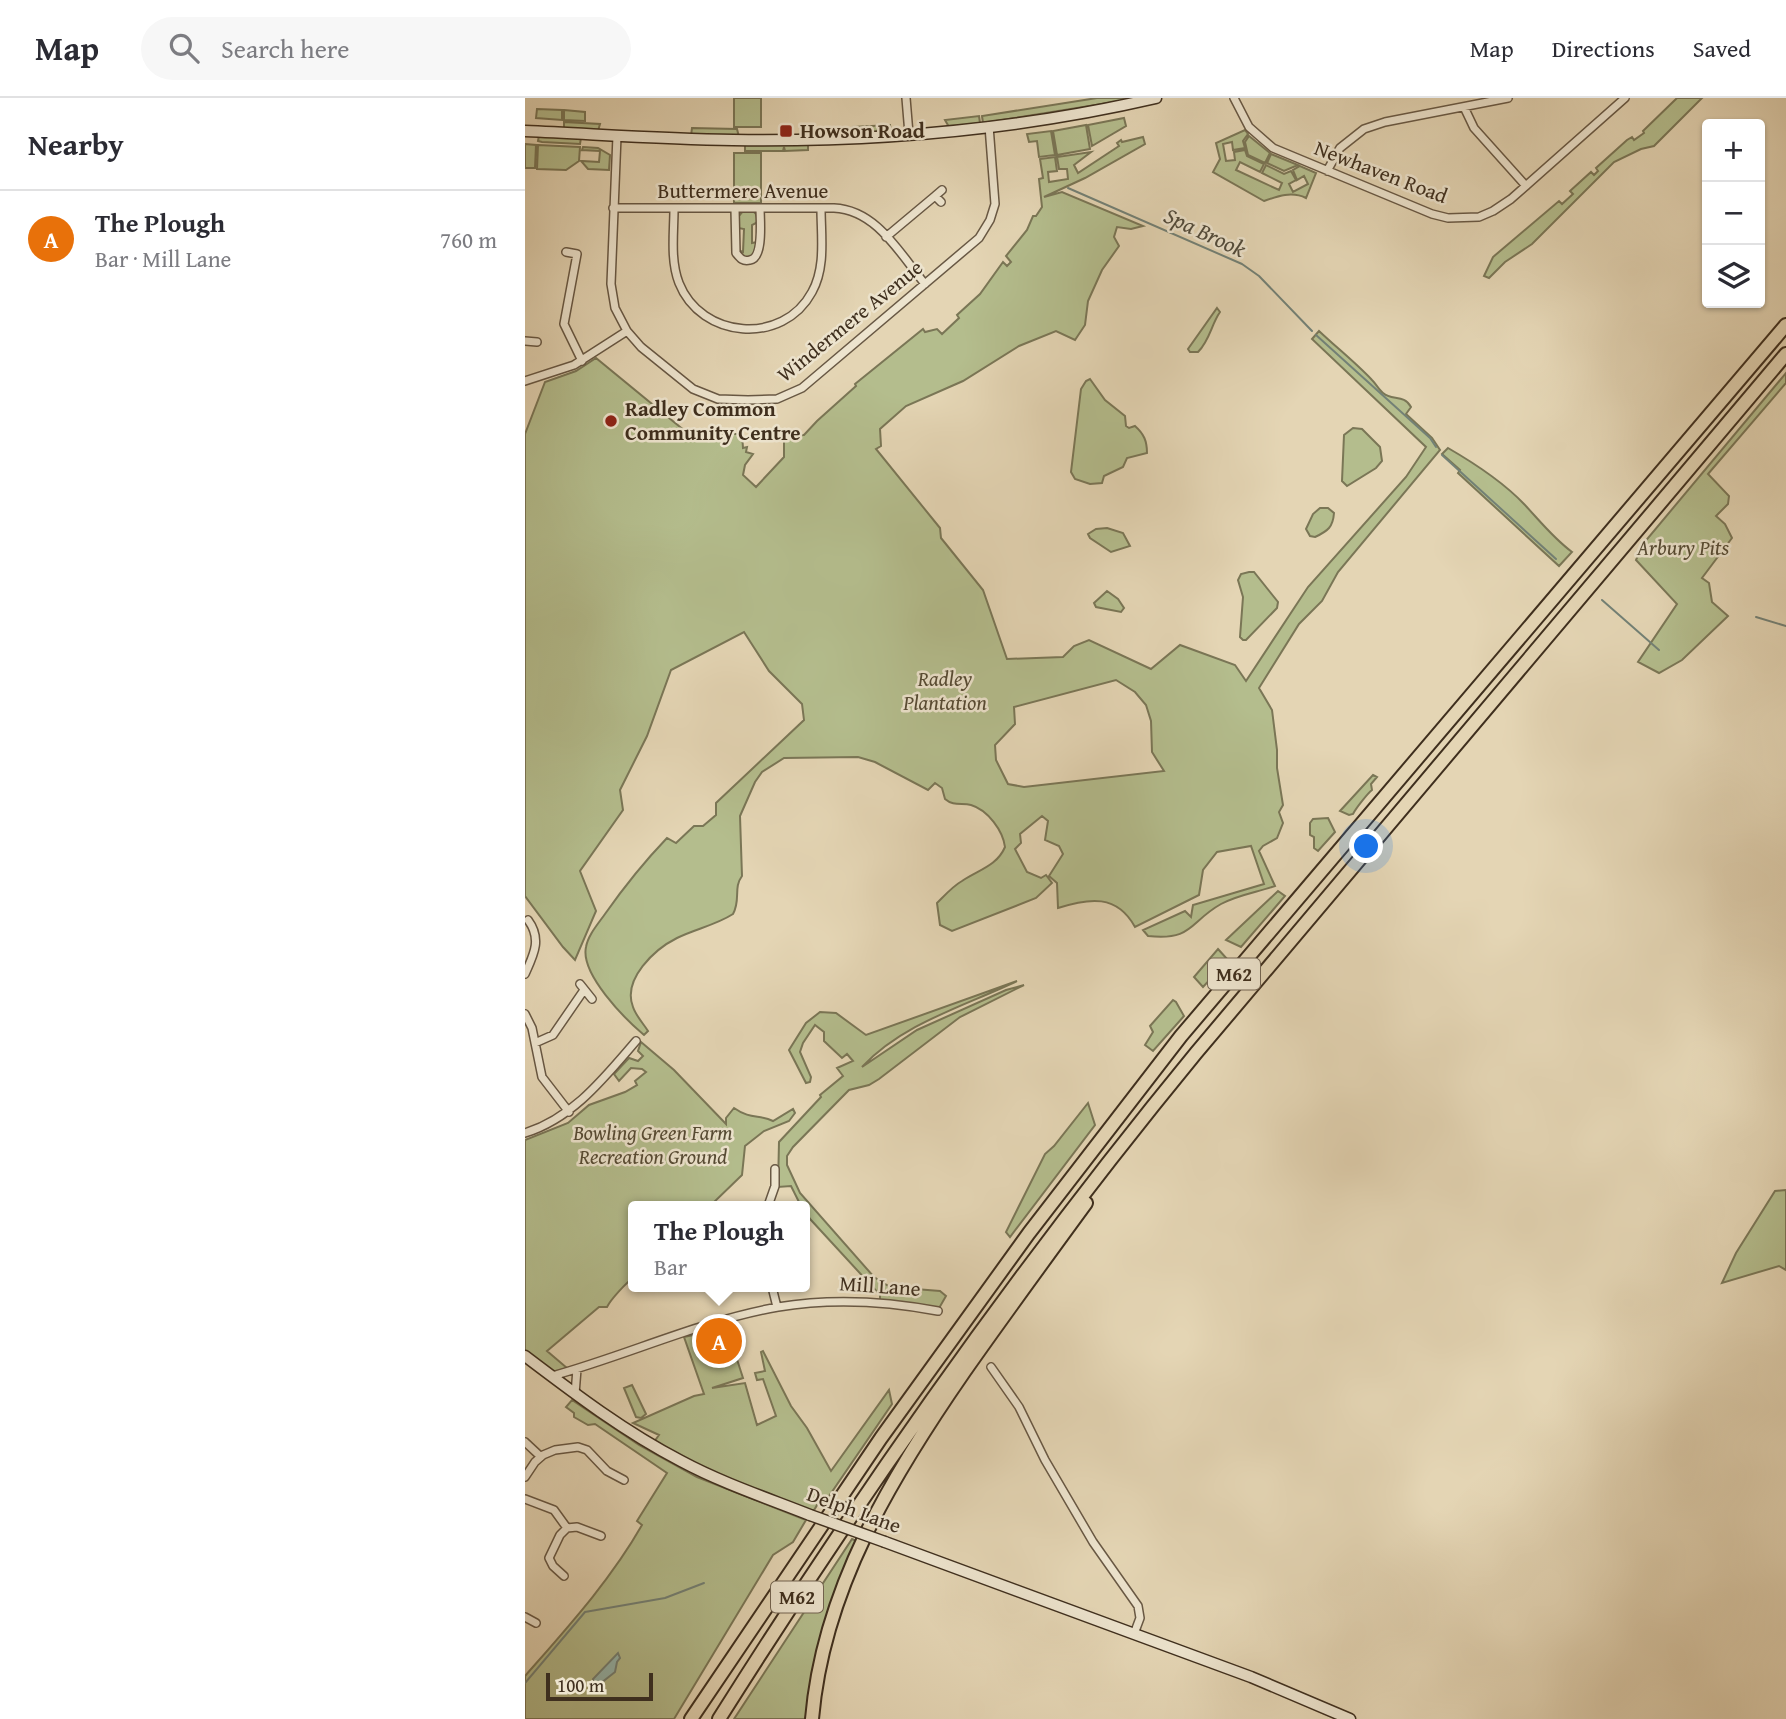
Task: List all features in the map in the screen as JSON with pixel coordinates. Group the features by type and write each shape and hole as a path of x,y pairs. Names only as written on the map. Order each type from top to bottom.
{"highway":[{"path":"1742,376 1786,319"},
{"name":"M62","path":"700,1719 769,1607 889,1428 1030,1233 1181,1036 1786,325"},
{"name":"M62","path":"719,1719 894,1451 1101,1169 1786,355"},
{"path":"812,1719 824,1649 841,1591 855,1555 886,1495 930,1422 983,1344 1196,1053"},
{"path":"691,1719 769,1607"}],"street":[{"path":"906,98 909,134"},
{"path":"525,131 762,140 909,134 989,126 1156,98"},
{"name":"Newhaven Road","path":"1234,98 1245,121 1264,142 1278,151 1432,214 1464,219 1493,211 1526,186 1625,98"},
{"path":"1328,171 1340,148 1364,129 1385,122 1508,98"},
{"path":"1464,107 1474,128 1526,186"},
{"name":"Windermere Avenue","path":"617,136 611,284 615,308 627,331 641,347 702,394 724,400 777,398 802,388 979,238 991,220 995,204 989,126"},
{"path":"886,237 938,199 942,190"},
{"name":"Buttermere Avenue","path":"613,208 839,208 856,212 871,221 925,284"},
{"path":"735,209 736,253 748,261 759,253 760,208"},
{"path":"674,209 676,271 684,293 710,320 728,327 753,330 772,326 790,317 813,292 821,262 821,208"},
{"path":"566,252 577,254 564,324 582,361"},
{"path":"525,380 582,361 627,331"},
{"path":"525,341 537,342"},
{"path":"525,974 537,945 537,937 528,920"},
{"path":"535,1043 553,1035 582,987 592,999"},
{"path":"525,1014 532,1028 542,1077 569,1112"},
{"path":"525,1133 548,1125 569,1112 634,1044 638,1054"},
{"path":"770,1201 775,1186 775,1169"},
{"path":"773,1292 777,1307"},
{"name":"Mill Lane","path":"552,1376 703,1326 777,1307 858,1301 903,1304 938,1311"},
{"path":"525,1356 575,1394"},
{"path":"991,1367 1019,1407 1050,1469 1093,1542 1138,1606 1140,1618 1134,1634"},
{"path":"575,1394 577,1369"},
{"name":"Delph Lane","path":"575,1394 633,1434 682,1462 760,1496 1300,1696 1350,1719"},
{"path":"584,1448 589,1437"},
{"path":"525,1442 540,1456"},
{"path":"525,1476 540,1456 564,1448 584,1448 607,1471 625,1480"},
{"path":"525,1499 554,1510 567,1528"},
{"path":"564,1576 552,1566 549,1558 560,1535 567,1528 581,1528 602,1536"}],"green space":[{"path":"734,98 761,98 761,127 734,127"},
{"path":"1097,98 1139,98 983,123 982,116"},
{"path":"1677,98 1702,98 1654,146 1614,162 1532,244 1505,262 1489,278 1484,276 1493,257 1559,201 1562,204 1573,194 1570,191 1591,172 1594,175 1598,171 1596,168 1627,140 1632,137 1634,140 1644,133"},
{"path":"537,109 562,110 562,120 536,118"},
{"path":"564,110 585,112 585,121 564,120"},
{"path":"979,116 980,123 949,127 945,120"},
{"path":"1124,118 1126,126 1092,146 1088,125"},
{"path":"564,122 600,124 598,131 564,129"},
{"path":"890,125 891,132 854,134 853,127"},
{"path":"1086,125 1090,149 1057,155 1053,131"},
{"path":"692,128 737,129 739,137 691,136"},
{"path":"1245,130 1248,134 1243,141 1245,148 1233,150 1232,142 1223,144 1226,161 1235,160 1234,152 1245,150 1247,156 1264,164 1260,172 1240,162 1236,170 1279,190 1282,183 1262,173 1266,165 1284,174 1291,171 1296,180 1289,184 1293,192 1308,184 1304,176 1297,180 1293,170 1300,166 1316,173 1306,198 1290,195 1264,201 1213,172 1220,159 1216,143"},
{"path":"1051,131 1055,155 1039,157 1037,141 1029,142 1027,134"},
{"path":"539,135 581,138 580,144 542,142 538,141"},
{"path":"1249,136 1270,153 1265,163 1248,155 1245,142"},
{"name":"Radley Plantation","path":"1143,137 1145,144 1085,178 1044,197 1062,192 1143,226 1131,229 1117,227 1114,237 1119,246 1102,270 1088,301 1085,325 1075,340 1056,331 1019,346 963,381 906,406 880,429 881,446 876,449 940,528 941,538 983,590 1007,659 1063,657 1074,646 1089,640 1151,669 1180,645 1235,665 1246,681 1308,587 1406,477 1426,447 1312,339 1319,331 1383,393 1408,403 1411,407 1406,414 1432,438 1440,450 1338,572 1322,601 1299,624 1259,688 1272,710 1283,805 1279,812 1283,823 1277,838 1259,851 1275,886 1221,904 1182,933 1163,937 1148,936 1143,930 1185,911 1191,917 1193,905 1264,884 1251,846 1217,852 1203,870 1199,895 1135,927 1120,909 1101,901 1081,902 1058,908 1057,883 1049,876 1063,854 1059,846 1045,840 1048,821 1042,816 1020,834 1021,843 1015,849 1027,872 1041,878 1046,875 1052,883 1036,898 952,931 940,925 937,903 959,883 997,859 1005,847 998,828 989,816 971,805 948,801 942,788 935,783 928,790 875,762 858,757 784,758 762,772 740,816 742,876 733,914 668,943 651,957 636,976 631,996 634,1010 648,1031 644,1035 606,995 590,970 586,958 589,938 627,884 667,838 676,843 694,826 703,826 716,815 716,803 804,720 802,704 769,671 744,632 671,670 647,736 620,790 623,810 580,871 596,911 575,960 525,896 525,434 545,382 576,371 596,358 685,431 697,434 742,434 743,448 747,447 746,452 753,454 745,465 743,475 756,487 784,457 784,435 804,435 856,386 855,384 923,329 925,332 937,329 942,334 959,318 957,315 980,294 1003,262 1007,266 1011,262 1006,256 1042,207 1039,179 1043,178 1040,159 1055,157 1057,171 1048,172 1049,182 1068,179 1067,169 1059,169 1057,157 1091,152 1074,165 1078,173 1119,146 1117,143 1121,140 1122,142","holes":["1116,680 1135,692 1146,705 1151,721 1152,752 1164,771 1024,787 1008,784 996,760 995,745 1015,724 1014,707"]},
{"path":"808,143 808,150 785,151 784,147 783,151 745,151 745,144"},
{"path":"525,144 536,145 535,168 525,168"},
{"path":"538,145 580,147 579,161 566,170 537,169"},
{"path":"583,147 598,148 610,155 609,170 588,169 581,161 599,162 600,151 582,150"},
{"path":"734,153 761,153 761,203 734,203"},
{"path":"1271,154 1298,165 1284,171 1267,163"},
{"path":"743,211 753,211 758,222 752,225 752,243 757,242 753,256 745,258 738,250 743,252 744,229 738,228 738,217"},
{"path":"1217,308 1220,312 1205,343 1198,352 1190,352 1188,349"},
{"name":"Arbury Pits","path":"1786,373 1786,383 1708,474 1729,496 1728,504 1716,516 1725,524 1732,538 1702,578 1709,583 1712,602 1728,616 1682,660 1659,673 1638,662 1677,604 1636,560 1643,544"},
{"path":"1090,379 1105,400 1125,416 1126,426 1135,426 1141,432 1146,441 1147,453 1127,458 1123,467 1104,476 1102,483 1090,484 1075,479 1071,472 1081,389"},
{"path":"1353,428 1362,429 1380,447 1382,461 1376,468 1347,486 1342,481 1344,435"},
{"path":"1448,448 1507,488 1572,552 1559,566 1458,473 1460,470 1442,454"},
{"path":"1320,508 1328,508 1334,513 1332,522 1323,533 1310,536 1306,529 1313,514"},
{"path":"1107,528 1123,533 1130,546 1111,552 1088,534 1096,529"},
{"path":"1254,572 1278,602 1277,608 1243,640 1240,637 1243,597 1238,580 1241,574"},
{"path":"1107,591 1118,599 1124,608 1121,612 1096,607 1094,603"},
{"path":"1373,775 1377,777 1371,784 1372,790 1353,814 1340,811"},
{"path":"1328,818 1335,832 1318,851 1314,848 1314,837 1310,835 1310,823 1313,819"},
{"path":"1278,891 1285,896 1241,947 1226,940"},
{"path":"1218,949 1228,960 1203,987 1194,977"},
{"path":"1017,981 915,1027 878,1052 862,1067 917,1030 1006,990 1024,985 960,1017 869,1085 849,1090 787,1156 787,1165 800,1193 807,1201 798,1201 791,1186 778,1187 779,1142 820,1095 843,1076 837,1068 853,1061 847,1054 842,1058 824,1041 824,1032 815,1025 800,1052 811,1077 810,1082 806,1083 789,1050 806,1023 820,1012 836,1013 866,1035"},
{"path":"1173,1000 1184,1016 1153,1051 1145,1045 1153,1032 1150,1026"},
{"name":"Bowling Green Farm Recreation Ground","path":"641,1042 674,1070 726,1124 726,1118 734,1108 745,1114 773,1121 793,1109 795,1113 789,1121 764,1131 745,1146 742,1175 715,1201 628,1201 628,1283 607,1307 599,1307 547,1351 567,1368 564,1377 556,1377 525,1353 525,1140 568,1123 589,1105 637,1085 635,1081 646,1072 642,1069 631,1068 619,1081 614,1074 629,1058 638,1061 643,1056 638,1051"},
{"path":"1088,1103 1095,1125 1010,1237 1006,1232 1045,1154"},
{"path":"1786,1190 1786,1270 1779,1266 1722,1283 1736,1253 1775,1191"},
{"path":"810,1204 874,1277 890,1287 940,1291 946,1296 938,1310 880,1302 880,1295 811,1220"},
{"path":"698,1334 702,1356 733,1347 743,1378 712,1388 745,1383 757,1425 776,1416 763,1379 757,1380 755,1373 765,1371 763,1351 791,1406 831,1471 889,1390 892,1404 827,1499 820,1500 813,1512 713,1474 654,1442 659,1435 633,1423 704,1394 684,1337"},
{"path":"632,1385 646,1414 641,1418 636,1417 624,1388"},
{"path":"572,1400 639,1445 697,1477 806,1520 793,1542 773,1555 674,1719 525,1719 525,1676 587,1604 630,1546 642,1525 637,1521 667,1473 595,1424 588,1425 574,1417 574,1413 566,1407"},
{"path":"852,1539 859,1542 810,1719 734,1719"}],"water":[{"path":"618,1653 620,1658 615,1672 601,1683 594,1684 593,1679"}],"waterway":[{"name":"Spa Brook","path":"1068,188 1242,264 1259,276 1312,331"},
{"name":"Spa Brook","path":"1316,335 1430,438 1436,447"},
{"name":"Spa Brook","path":"1442,455 1556,559"},
{"name":"Spa Brook","path":"1602,600 1659,650"},
{"path":"1756,617 1786,626"},
{"path":"525,1683 585,1612 665,1598 704,1583"}],"place":[{"name":"Howson Road","path":"786,131"},
{"name":"Radley Common Community Centre","path":"611,421"},
{"name":"The Plough","path":"719,1341"}]}
